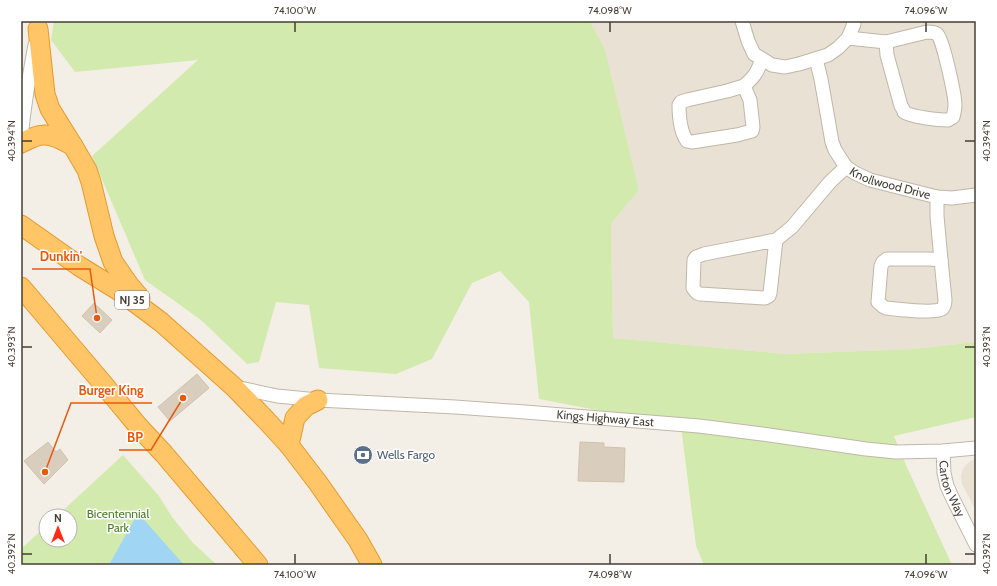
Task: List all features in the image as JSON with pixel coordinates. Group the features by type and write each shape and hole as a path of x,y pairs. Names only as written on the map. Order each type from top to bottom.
{"highway":[{"path":"39,25 45,94 50,109 74,146 87,170 104,236 113,262 129,285 161,322"},
{"path":"21,143 44,135 60,138 74,146"},
{"name":"NJ 35","path":"21,224 79,266 121,292 161,322 234,386 289,445 358,540 372,565"},
{"path":"21,287 258,565"},
{"path":"289,445 295,418 306,406 318,400"}],"street":[{"path":"742,21 754,54 772,65 785,67 828,56 848,38 854,21"},
{"path":"21,143 27,87 39,25"},
{"path":"848,38 886,42 927,32 937,34 943,48 954,95 955,105 953,117 948,120 933,119 904,112 901,106 886,42"},
{"path":"744,86 750,100 753,127 752,131 692,142 687,141 684,136 679,114 679,105 681,102 744,86 755,76 762,59"},
{"name":"Knollwood Drive","path":"816,59 832,142 835,150 846,167 870,180 937,197 952,198 976,195"},
{"path":"776,240 769,296 765,298 700,294 693,288 694,260 696,257 704,254 776,240 792,227 830,182 846,167"},
{"path":"937,197 937,216 945,300 943,309 939,311 919,311 884,307 878,302 881,266 883,262 888,259 941,260"},
{"name":"Kings Highway East","path":"234,386 277,396 318,400 534,412 699,426 896,452 943,451 976,448"},
{"name":"Carton Way","path":"943,451 944,473 947,486 976,545"}],"shaded area":[{"path":"590,21 976,21 976,342 914,349 785,354 613,338 611,224 639,190 605,49"},
{"path":"976,458 976,511 962,484 961,476 965,466"}],"green space":[{"path":"54,21 590,21 605,49 639,190 611,224 613,338 785,354 914,349 976,342 976,417 894,436 952,565 704,565 696,546 681,426 539,399 529,302 500,271 472,283 432,359 396,374 319,368 309,305 276,302 259,362 247,364 201,320 145,280 92,156 198,60 75,72 51,40"},
{"name":"Bicentennial Park","path":"123,455 159,496 172,517 193,543 217,565 21,565 21,549 38,533 38,548 78,548 78,508 66,508"}],"water":[{"path":"138,513 184,565 109,565"}],"building":[{"path":"94,303 112,320 100,333 82,316"},
{"path":"197,374 209,388 170,421 158,407"},
{"path":"48,442 56,452 60,449 68,460 44,484 24,461"},
{"path":"580,442 604,443 604,447 625,448 624,482 578,481"}],"place":[{"name":"Dunkin'","path":"97,318"},
{"name":"BP","path":"183,398"},
{"name":"Wells Fargo","path":"363,455"},
{"name":"Burger King","path":"45,472"}]}
